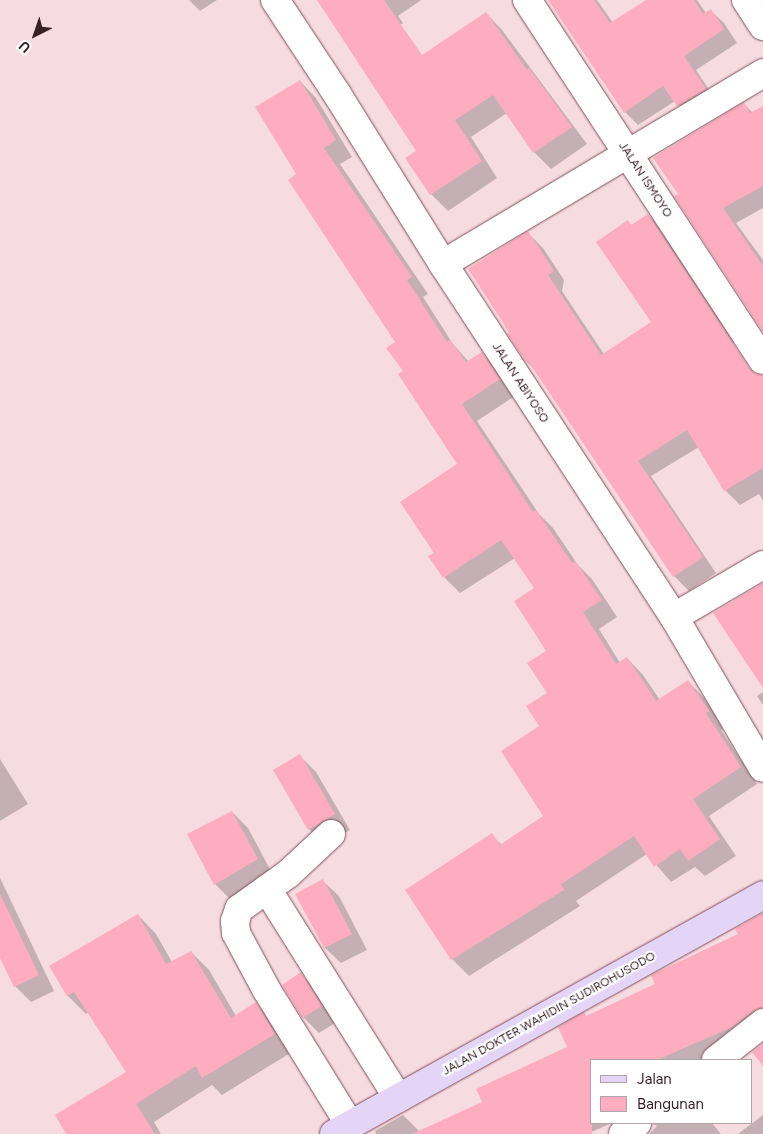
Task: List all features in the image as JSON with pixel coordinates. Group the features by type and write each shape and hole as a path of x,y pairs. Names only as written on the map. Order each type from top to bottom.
{"main road":[{"name":"JALAN DOKTER WAHIDIN SUDIROHUSODO","path":"338,1132 763,895"}],"street":[{"name":"JALAN ABIYOSO","path":"275,0 342,102 442,264 674,617 763,768"},
{"name":"JALAN ISMOYO","path":"527,0 763,360"},
{"path":"746,0 763,26"},
{"path":"442,264 763,73"},
{"path":"674,617 763,565"},
{"path":"331,834 288,874 239,909 235,921 236,933 338,1132"},
{"path":"267,890 398,1098"},
{"path":"717,1059 763,1023"},
{"path":"623,1134 637,1124"}],"building":[{"path":"317,0 384,0 422,55 486,12 527,70 529,68 572,127 533,153 493,95 455,120 482,161 430,195 405,158 416,151"},
{"path":"548,0 594,0 610,23 646,0 694,0 703,14 711,9 724,29 684,56 706,89 677,106 663,86 624,113"},
{"path":"300,80 336,140 324,148 412,277 407,280 447,342 450,340 466,362 482,352 500,379 462,404 533,512 536,510 572,563 575,561 602,600 583,612 616,664 627,657 656,701 688,680 709,711 706,713 741,767 693,799 720,839 688,861 680,849 654,867 634,836 561,884 564,890 451,960 405,890 492,833 500,845 543,816 501,751 539,726 526,706 547,693 527,663 546,651 514,601 534,588 501,540 443,578 428,556 434,553 400,502 457,464 398,374 403,371 386,348 395,342 288,180 296,174 255,107"},
{"path":"744,102 750,113 763,106 763,186 723,208 763,266 763,332 674,196 678,194 653,158"},
{"path":"648,214 750,369 756,374 763,375 763,468 724,491 687,430 638,461 703,557 673,577 528,361 526,362 507,334 509,333 502,321 468,269 528,231 554,271 548,275 601,355 651,322 596,242 628,220 631,225"},
{"path":"763,583 763,688 713,613"},
{"path":"300,754 335,814 308,830 273,770"},
{"path":"232,811 258,859 214,885 187,834"},
{"path":"323,879 352,934 324,948 295,894"},
{"path":"0,894 39,975 14,987 0,958"},
{"path":"763,913 763,1008 753,1011 732,1027 659,1059 590,1059 590,1124 592,1124 592,1134 412,1134 482,1102 476,1089 567,1047 558,1027 584,1012 586,1016 655,984 651,975 738,934 735,929"},
{"path":"138,914 166,964 191,951 231,1018 256,1002 275,1034 202,1078 196,1066 136,1104 155,1134 66,1134 55,1115 126,1072 74,992 67,996 49,966"},
{"path":"301,972 322,1006 302,1018 282,985"},
{"path":"763,1043 763,1066 752,1052"}]}
